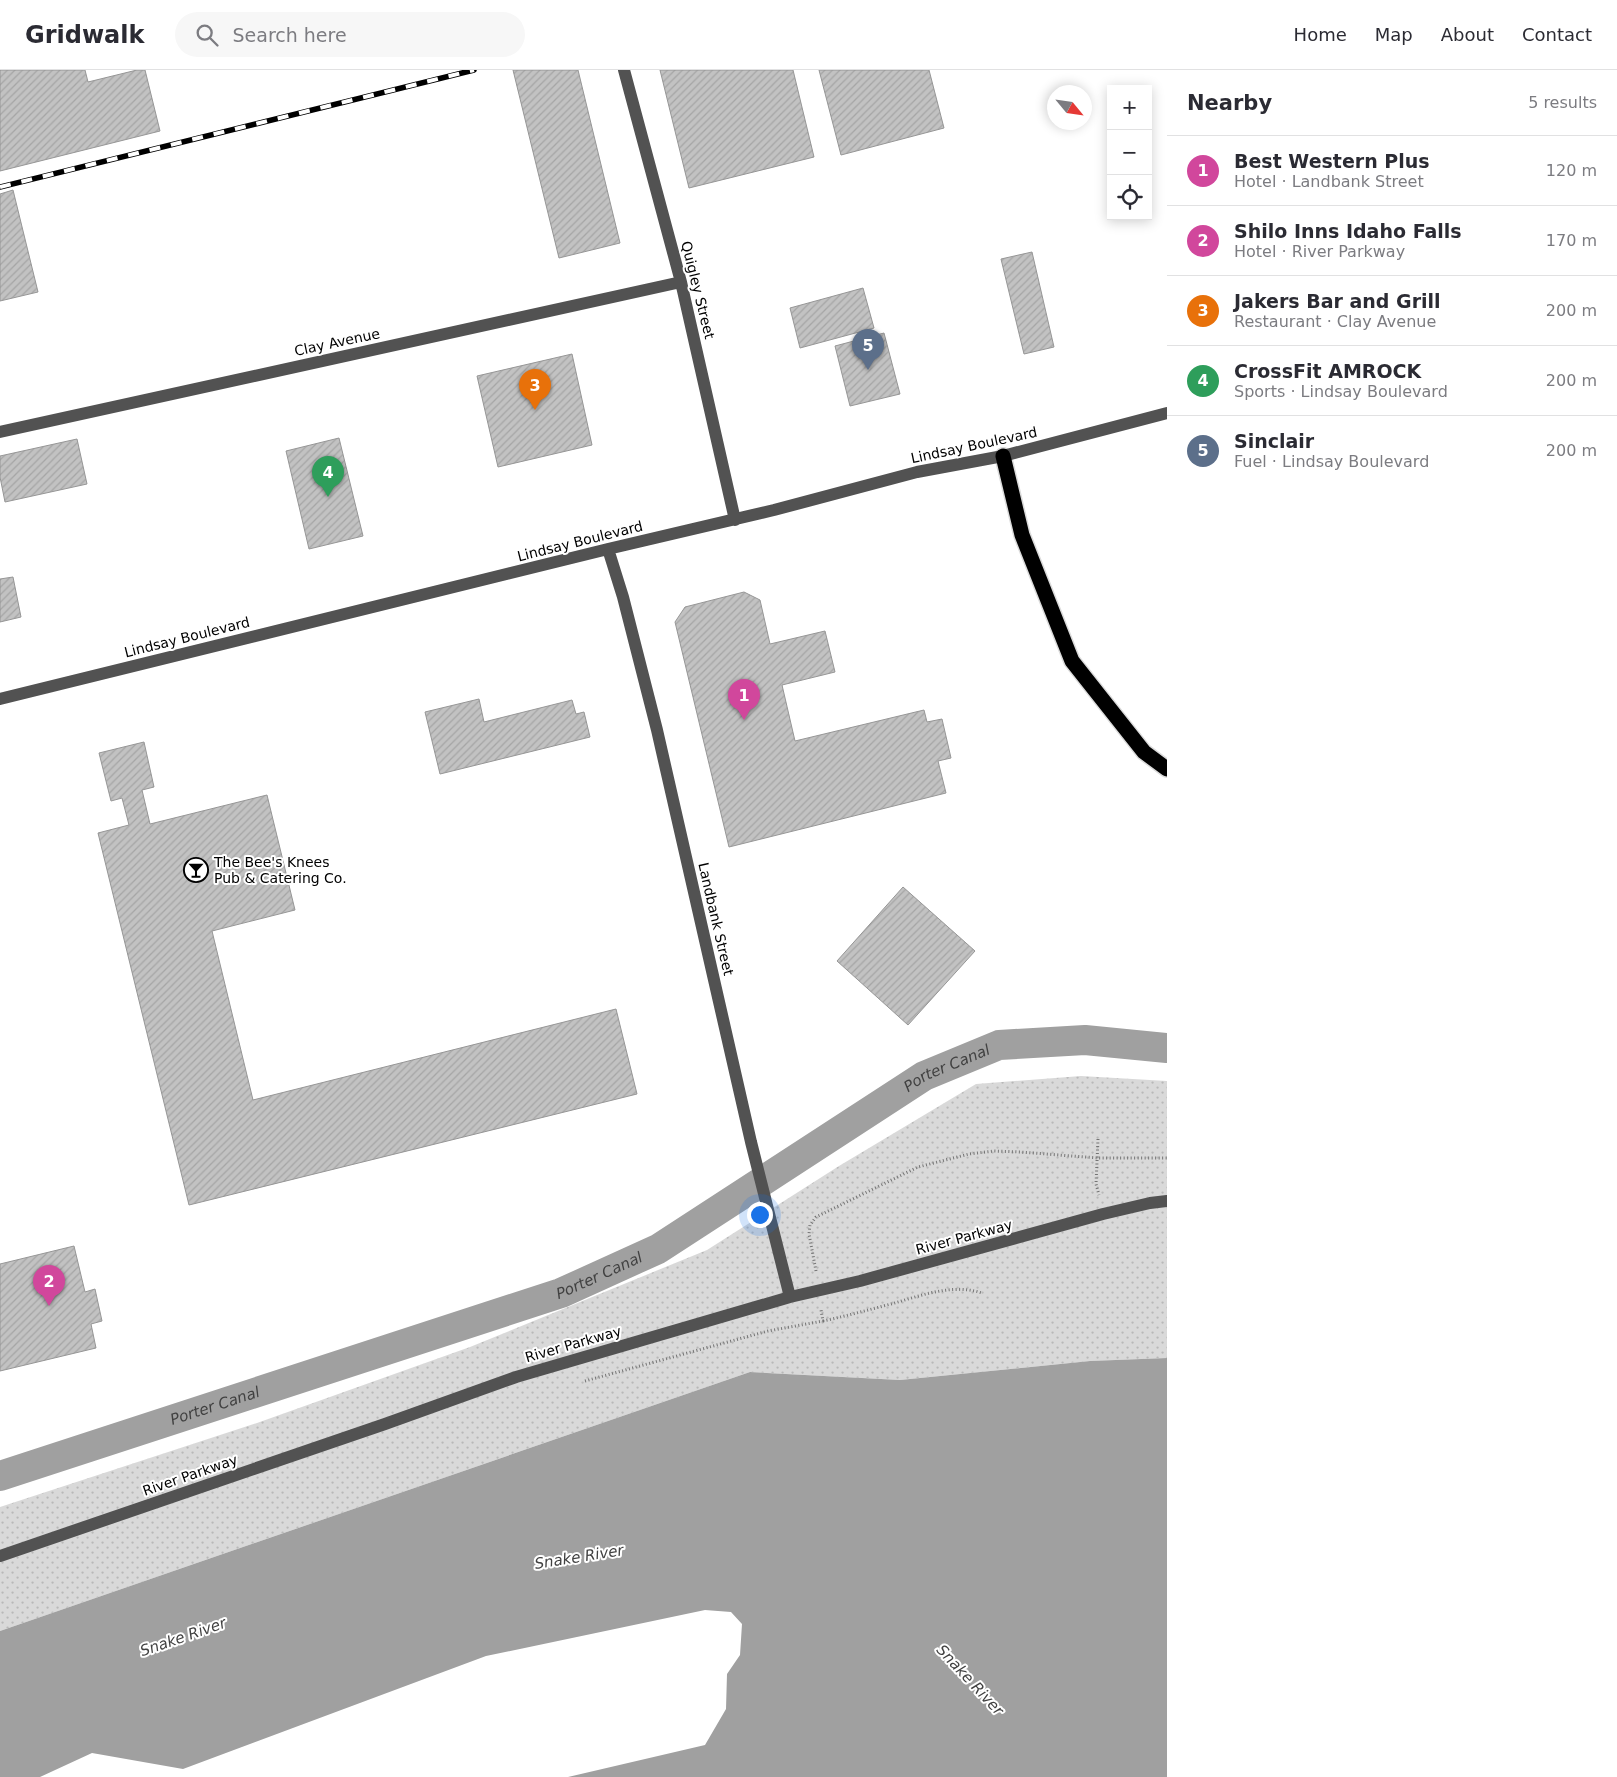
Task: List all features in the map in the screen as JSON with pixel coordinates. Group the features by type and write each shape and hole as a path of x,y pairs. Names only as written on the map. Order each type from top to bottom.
{"highway":[{"path":"1003,456 1022,535 1072,661 1144,752 1167,770"}],"street":[{"name":"Quigley Street","path":"624,70 681,282 735,520"},
{"name":"Clay Avenue","path":"0,432 681,282"},
{"name":"Lindsay Boulevard","path":"0,699 608,549 735,520 917,472 1003,456 1167,413"},
{"name":"Landbank Street","path":"608,549 623,597 659,737 751,1142 790,1296"},
{"name":"River Parkway","path":"0,1556 516,1377 790,1296 860,1281 1103,1214 1167,1201"}],"path":[{"path":"1098,1138 1096,1184 1103,1214"},
{"path":"813,1252 809,1234 810,1224 816,1217 918,1167 970,1154 994,1151 1098,1158 1167,1158"},
{"path":"581,1382 768,1331 846,1316 939,1291 963,1289 982,1293"},
{"path":"821,1311 823,1320"}],"shaded area":[{"path":"1081,1076 1167,1081 1167,1358 1090,1361 900,1380 750,1372 0,1631 0,1507 257,1423 470,1347 707,1250 839,1166 976,1084"}],"water":[{"name":"Snake River","path":"1167,1358 1167,1777 568,1777 705,1745 726,1709 727,1674 740,1655 742,1624 731,1612 705,1610 486,1656 183,1769 92,1753 40,1777 0,1777 0,1631 750,1372 900,1380 1090,1361"}],"building":[{"path":"0,70 85,70 88,82 137,70 145,70 160,131 0,171"},
{"path":"513,70 578,70 620,243 559,258"},
{"path":"660,70 793,70 814,157 689,188"},
{"path":"819,70 929,70 944,128 841,155"},
{"path":"13,190 38,292 0,301 0,194"},
{"path":"1032,252 1054,347 1024,354 1001,259"},
{"path":"863,288 874,328 800,348 790,308"},
{"path":"884,333 900,394 850,406 835,346"},
{"path":"572,354 592,445 498,467 477,376"},
{"path":"339,438 363,536 309,549 286,451"},
{"path":"77,439 87,484 5,502 0,477 0,456"},
{"path":"13,577 21,617 0,622 0,579"},
{"path":"744,592 760,600 770,644 825,631 835,672 782,685 795,741 924,710 927,722 942,719 951,758 938,761 946,793 729,847 675,622 685,607"},
{"path":"479,699 484,722 572,700 576,714 584,712 590,737 440,774 425,712"},
{"path":"144,742 154,787 142,790 150,824 267,795 295,910 212,931 253,1100 616,1009 637,1094 189,1205 98,833 129,825 122,798 111,801 99,753"},
{"path":"903,887 975,951 908,1025 837,961"},
{"path":"74,1246 85,1292 95,1289 102,1321 91,1324 96,1348 0,1371 0,1264"}],"waterway":[{"name":"Porter Canal","path":"0,1476 561,1293 658,1249 924,1076 999,1045 1085,1040 1167,1048"}],"railway":[{"path":"0,187 474,70"}],"place":[{"name":"Sinclair","path":"868,370"},
{"name":"Jakers Bar and Grill","path":"535,410"},
{"name":"CrossFit AMROCK","path":"328,497"},
{"name":"Best Western Plus","path":"744,720"},
{"name":"The Bee's Knees Pub & Catering Co.","path":"196,870"},
{"name":"Shilo Inns Idaho Falls","path":"49,1306"}]}
